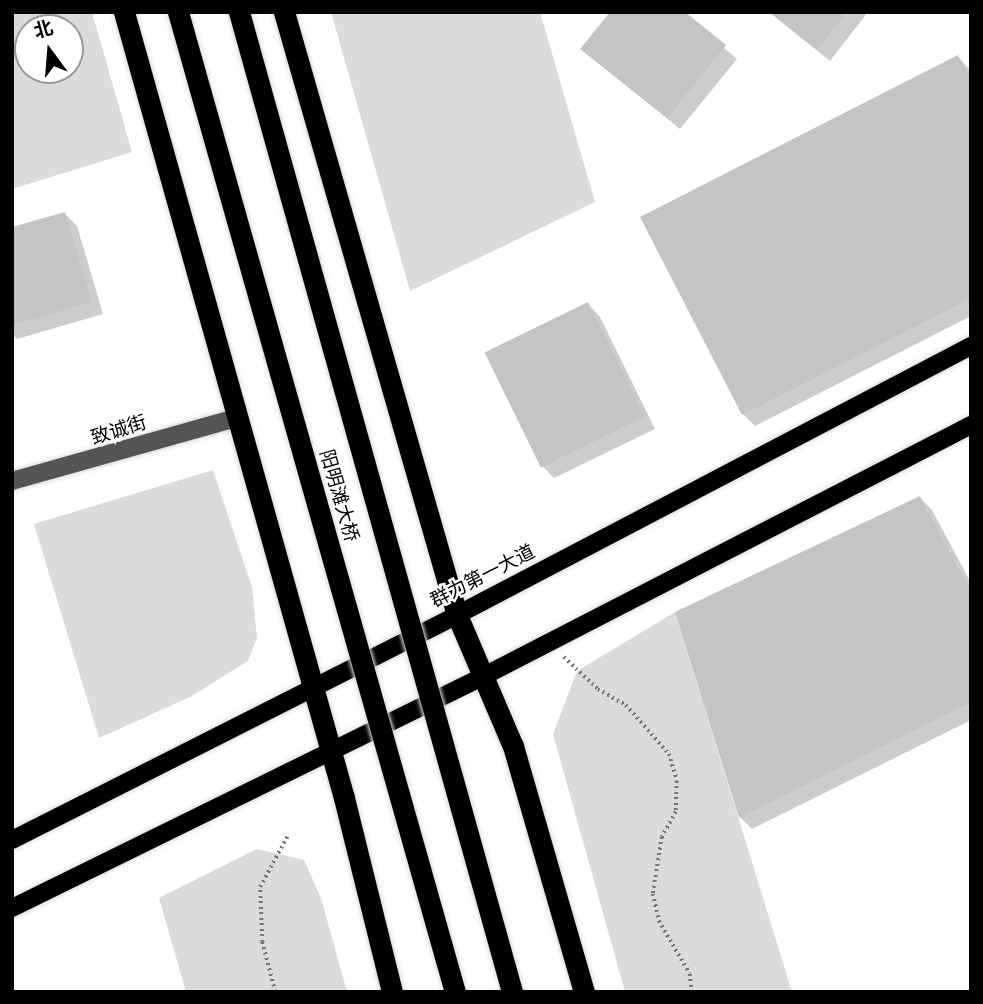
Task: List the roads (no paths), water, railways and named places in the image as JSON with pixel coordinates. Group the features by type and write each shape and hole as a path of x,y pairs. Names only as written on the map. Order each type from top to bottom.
{"highway":[{"path":"124,12 330,748 392,992"},
{"name":"阳明滩大桥","path":"178,12 455,992"},
{"name":"阳明滩大桥","path":"239,12 512,992"},
{"path":"284,12 457,615 513,746 584,992"}],"main road":[{"name":"群力第一大道","path":"12,840 457,615 971,346"},
{"path":"12,908 330,748 482,677 971,425"}],"street":[{"name":"致诚街","path":"12,481 236,418"}]}
